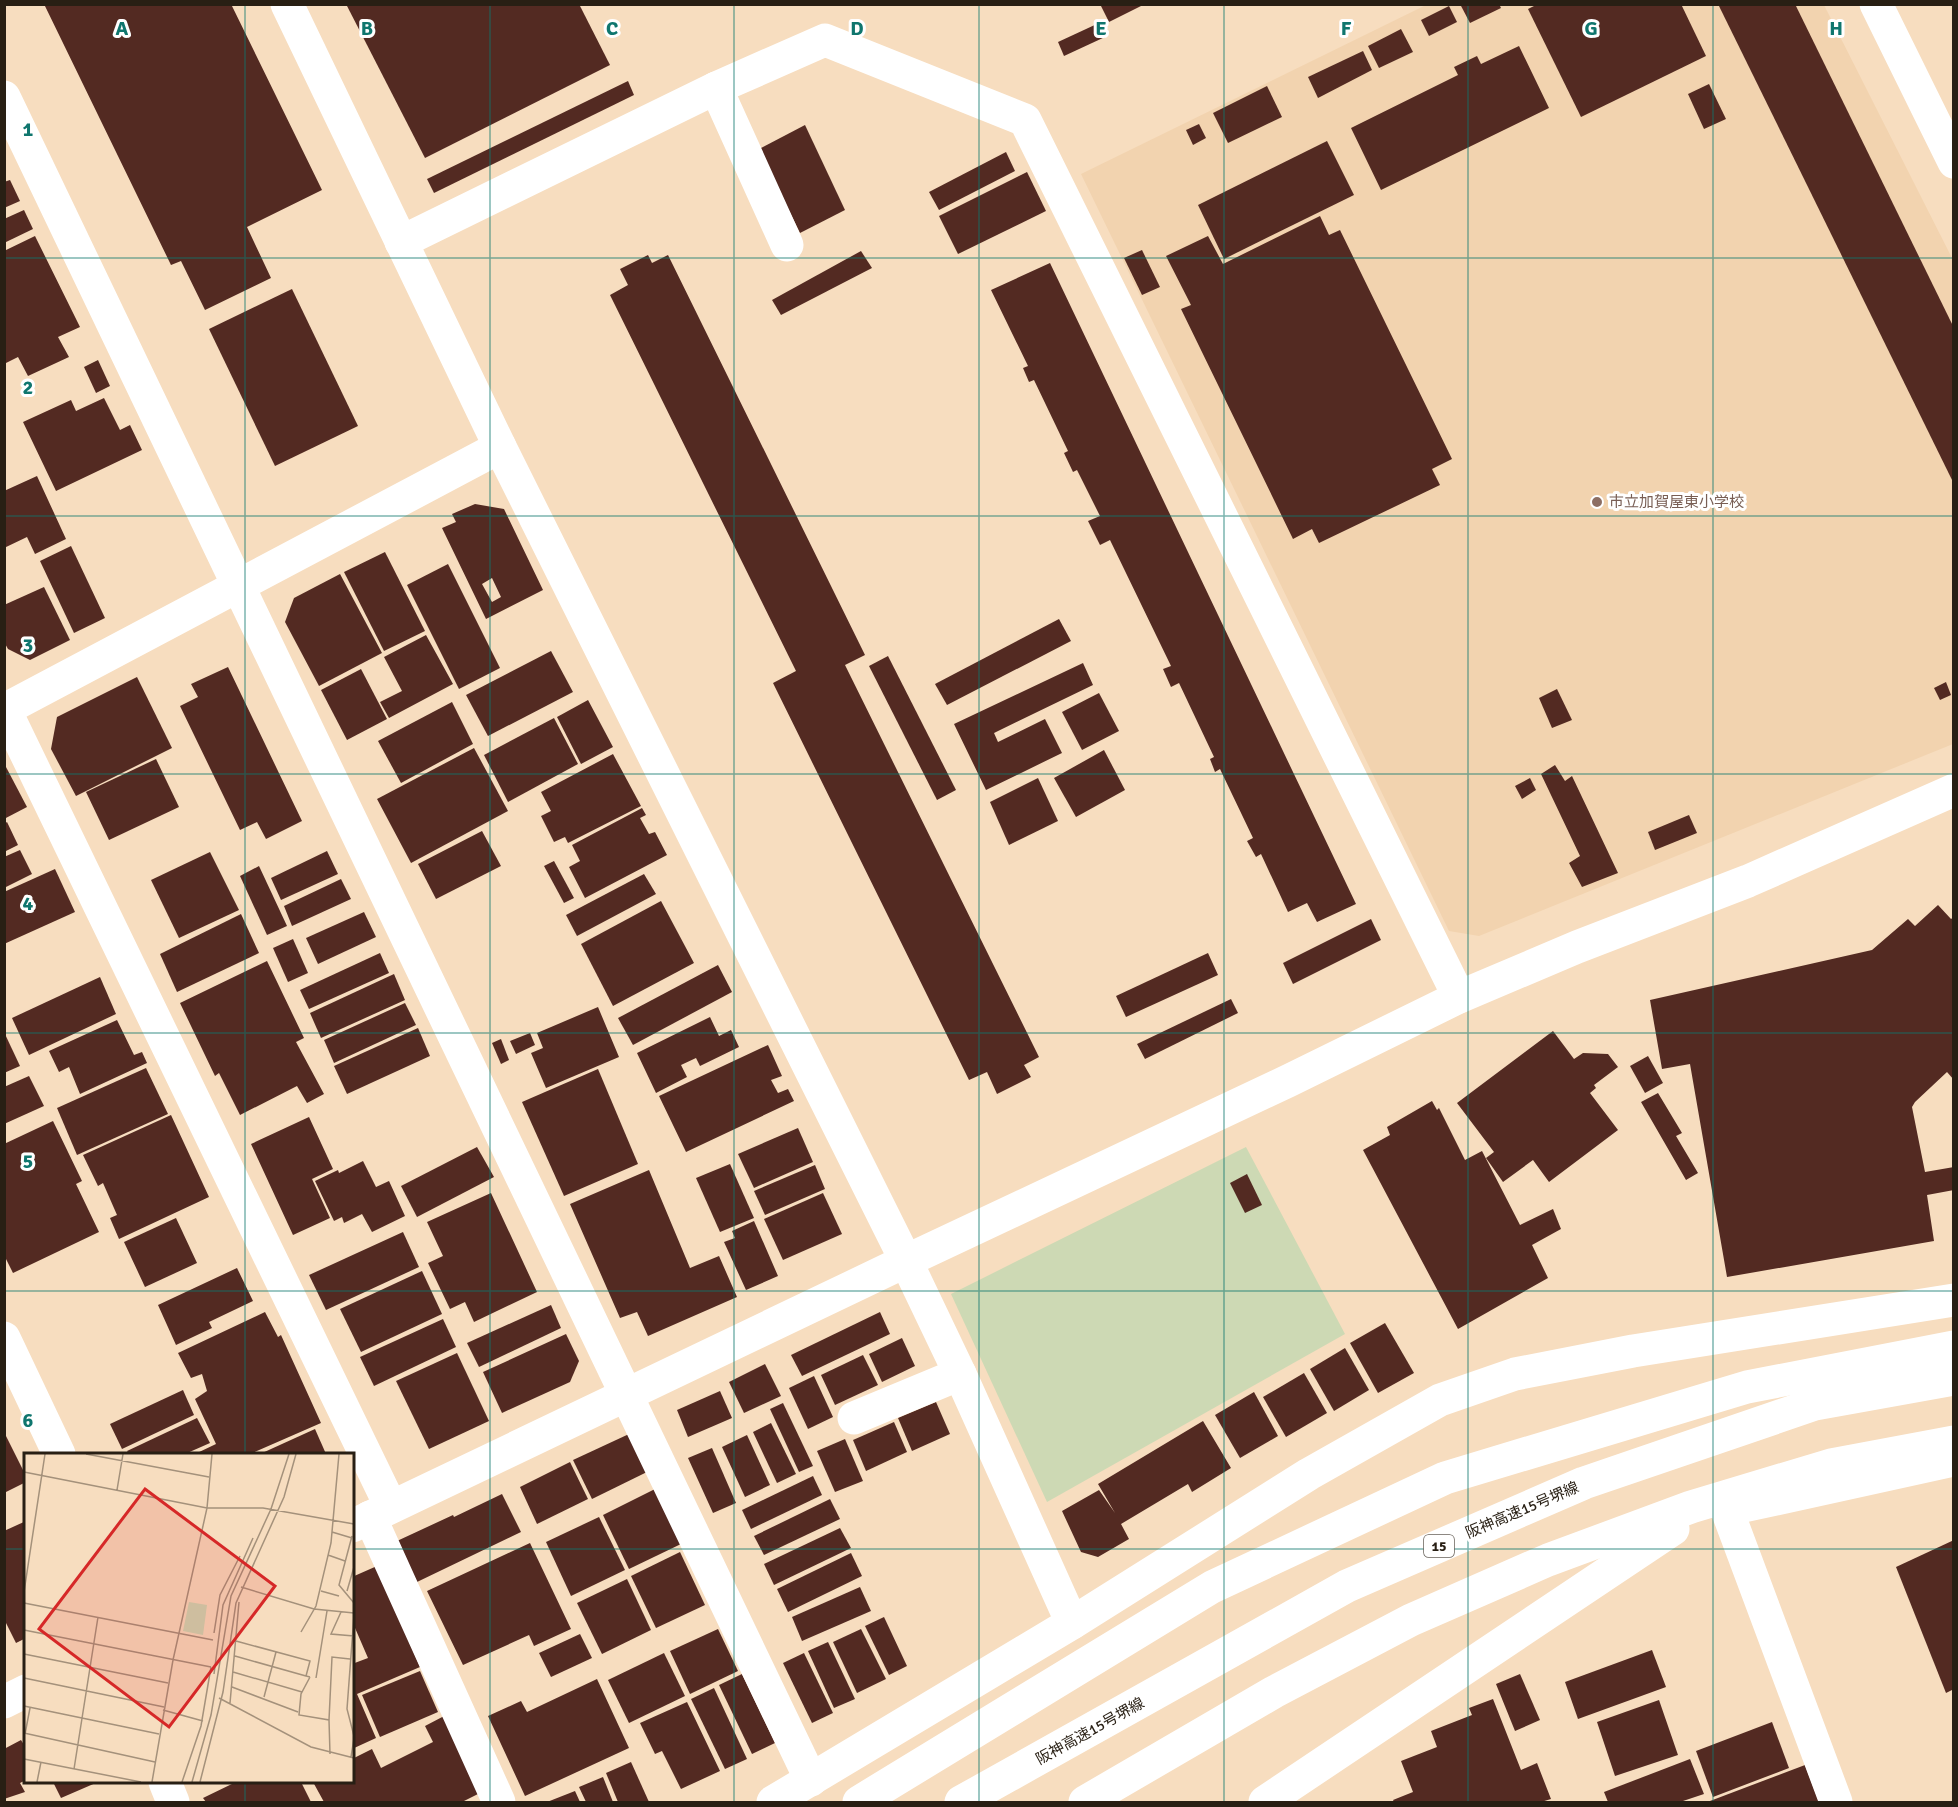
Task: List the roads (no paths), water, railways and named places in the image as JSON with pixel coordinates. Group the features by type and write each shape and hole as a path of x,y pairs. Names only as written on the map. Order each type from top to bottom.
{"main road":[{"path":"287,4 500,447 906,1261 960,1374 1072,1623"},
{"path":"1876,4 1953,162"},
{"path":"401,242 716,88 825,40 1025,120 1459,997"},
{"path":"716,88 787,245"},
{"path":"4,98 811,1780"},
{"path":"342,1453 5,709 500,447"},
{"path":"371,1517 1288,1081 1459,997 1577,947 1748,881 1953,790"},
{"path":"773,1803 1072,1623 1309,1474 1440,1400 1515,1374 1539,1369 1633,1351 1953,1300"},
{"path":"4,1338 58,1453"},
{"path":"859,1803 1212,1587 1445,1478 1747,1387 1953,1347"},
{"path":"854,1418 960,1374"},
{"name":"阪神高速15号堺線","path":"962,1803 1347,1586 1584,1484 1815,1404 1953,1379"},
{"path":"1085,1803 1274,1692 1411,1620 1548,1560 1691,1507 1831,1465 1953,1442"},
{"path":"1112,1803 1188,1755 1419,1629 1550,1572 1727,1510 1953,1460"},
{"path":"354,1479 499,1803"},
{"path":"1727,1510 1836,1803"},
{"path":"1265,1803 1673,1529"},
{"path":"4,1702 24,1692"},
{"path":"165,1783 173,1803"}],"place":[{"name":"市立加賀屋東小学校","path":"1597,502"}]}
